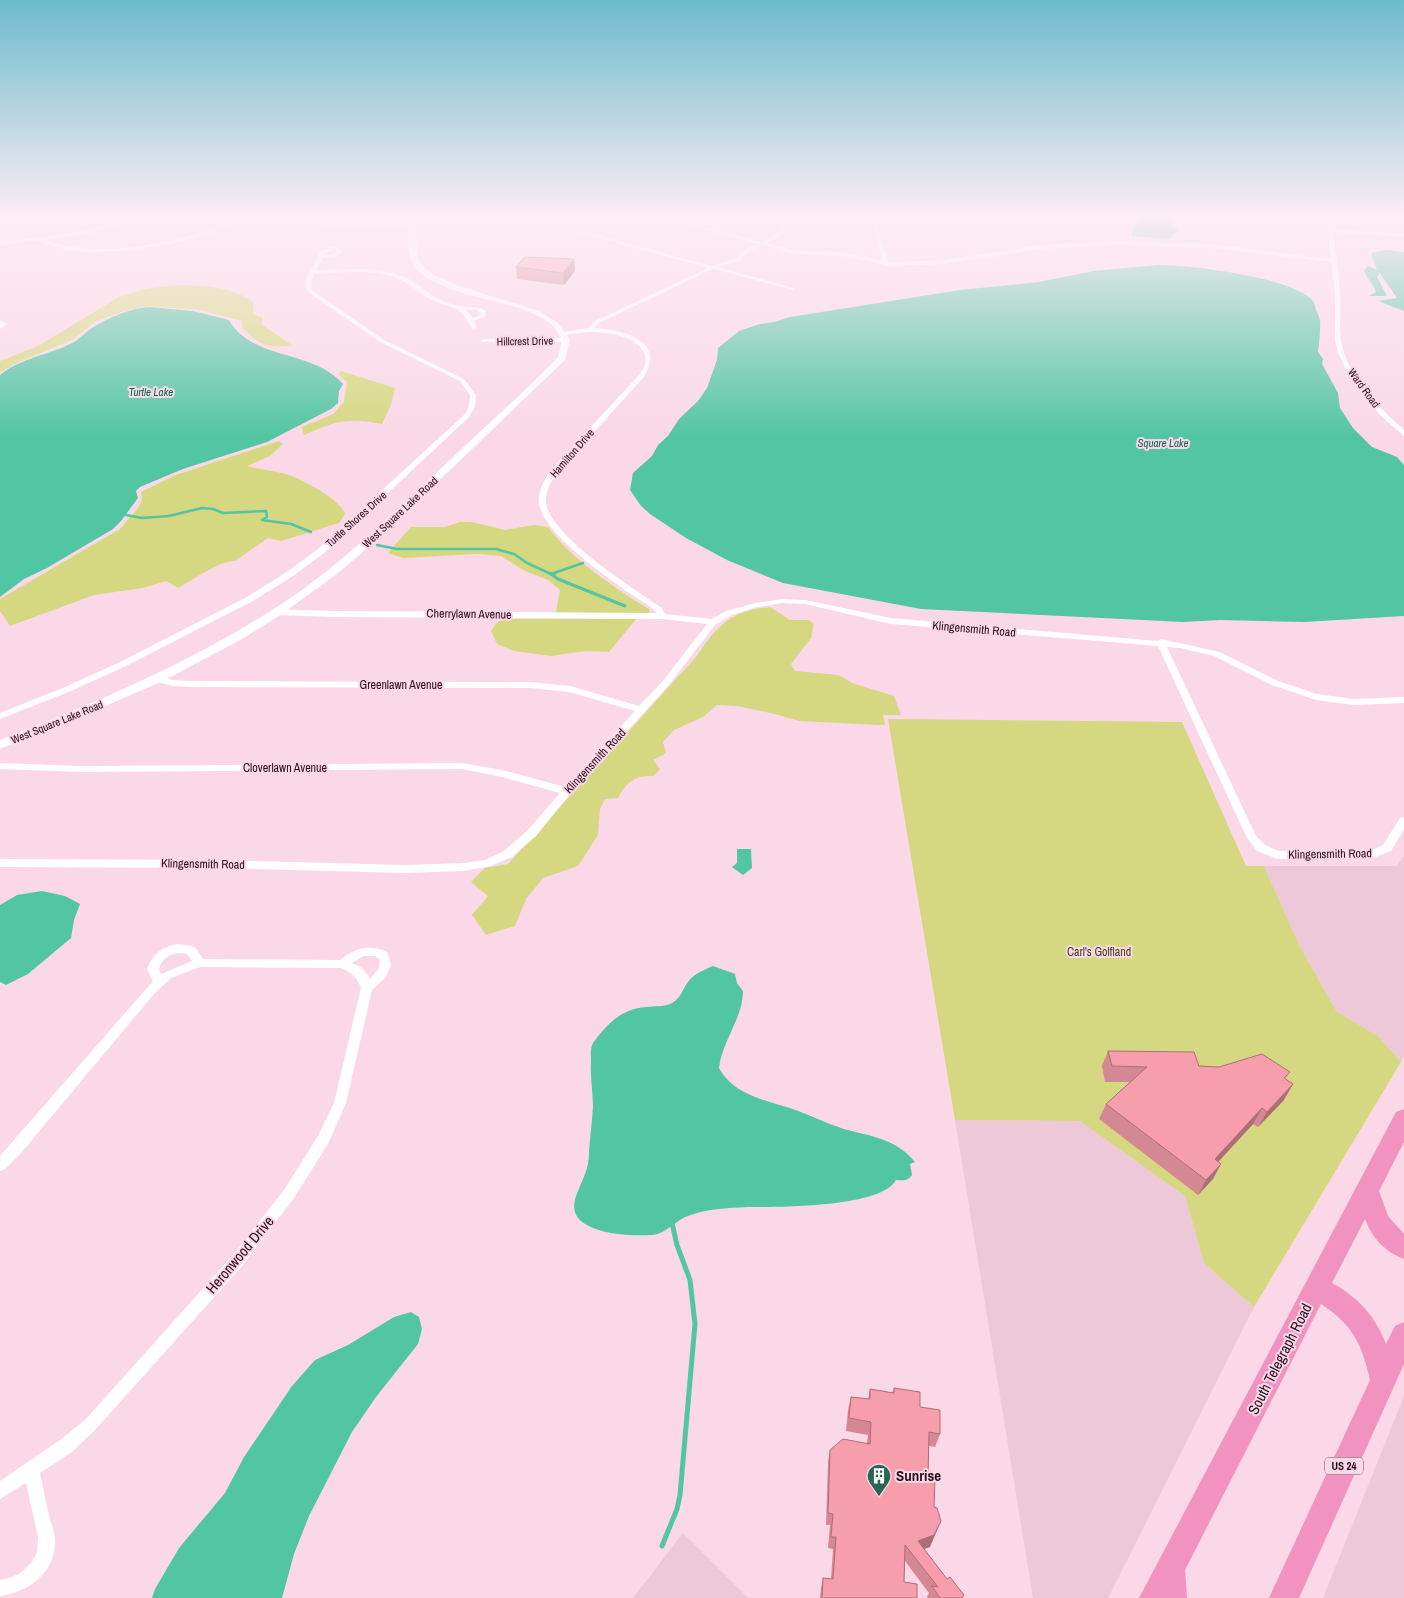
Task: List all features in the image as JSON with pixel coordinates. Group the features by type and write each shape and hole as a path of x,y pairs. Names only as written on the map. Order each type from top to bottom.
{"highway":[{"name":"South Telegraph Road","path":"1154,1598 1368,1192 1404,1119"},
{"path":"1368,1192 1371,1207 1381,1227 1388,1236 1404,1247"},
{"path":"1317,1288 1338,1299 1357,1316 1371,1335 1379,1356 1383,1380"},
{"name":"US 24","path":"1284,1598 1404,1335"},
{"path":"1170,1567 1172,1598"}],"street":[{"name":"Turtle Shores Drive","path":"0,716 124,664 248,600 284,578 321,551 468,416 473,400 471,392 465,383 452,374 382,341 315,297 309,289"},
{"path":"419,289 435,300 463,308 476,308 484,312 483,316 472,320"},
{"path":"456,289 537,312 553,321 565,337"},
{"path":"590,330 597,322 669,289"},
{"name":"Ward Road","path":"1336,289 1339,310 1338,340 1345,361 1363,391 1404,434"},
{"path":"463,308 472,320 474,327"},
{"path":"0,322 4,324 0,327"},
{"name":"Hamilton Drive","path":"565,337 590,330 607,332 636,340 647,351 648,363 642,376 553,473 545,489 543,508 554,526 581,552 658,610 662,616"},
{"name":"Hillcrest Drive","path":"484,341 565,337"},
{"name":"West Square Lake Road","path":"0,745 111,700 194,660 277,612 333,572 397,516 556,365 565,353 565,337"},
{"name":"Klingensmith Road","path":"0,863 220,864 405,869 464,867 496,860 522,844 567,791 642,710 713,622 740,608 782,601 812,604 891,621 1161,642 1214,653 1275,683 1316,696 1354,702 1404,700"},
{"name":"Cherrylawn Avenue","path":"277,612 324,614 662,616"},
{"path":"662,616 680,616 713,622"},
{"name":"Klingensmith Road","path":"1161,642 1252,838 1261,848 1280,855 1372,854 1387,848 1404,821"},
{"name":"Greenlawn Avenue","path":"156,679 173,683 192,684 531,684 570,689 642,710"},
{"name":"Cloverlawn Avenue","path":"0,766 83,769 462,766 517,776 567,791"},
{"path":"159,981 153,969 155,961 168,950 176,948 191,950 200,963"},
{"path":"342,964 362,951 372,950 383,954 386,963 384,970 366,988"},
{"path":"0,1165 17,1148 159,981 179,969 200,963 342,964 355,969 363,976 366,988"},
{"name":"Heronwood Drive","path":"0,1491 66,1446 90,1425 238,1260 290,1194 323,1140 340,1103 366,988"},
{"path":"0,1588 10,1588 20,1584 37,1568 44,1555 47,1542 32,1470"}],"shaded area":[{"path":"1404,856 1404,1056 1401,1062 1378,1036 1337,1012 1300,947 1264,866 1397,866"},
{"path":"955,1120 1080,1121 1185,1196 1204,1263 1254,1307 1108,1598 1033,1598"},
{"path":"1404,1396 1404,1598 1323,1598"},
{"path":"683,1533 748,1598 633,1598"}],"green space":[{"path":"145,289 221,289 235,292 253,302 253,314 263,318 261,324 293,346 271,346 259,342 242,327 242,321 200,310 149,306 127,310 95,322 72,340 25,359 0,372 0,361 38,346 119,297"},
{"path":"341,371 395,388 391,405 382,424 360,421 342,422 324,426 304,435 302,427 333,414 344,402 347,382 338,374"},
{"path":"279,441 283,444 270,456 247,466 292,476 322,492 337,503 345,514 339,523 281,541 268,538 235,561 213,567 178,588 166,581 143,588 94,595 10,626 0,611 0,599 120,529 139,507 142,499 141,492 176,475"},
{"path":"460,522 472,522 505,530 534,525 548,527 568,550 581,561 609,583 649,609 650,612 646,614 562,614 556,612 560,590 548,580 523,570 501,556 478,554 403,558 388,553 411,527 445,527"},
{"path":"770,607 790,620 809,620 814,624 811,638 791,664 795,671 839,675 852,683 894,696 901,715 883,715 885,725 799,721 737,706 717,705 703,717 674,730 663,742 666,753 653,760 660,769 654,776 636,778 624,788 618,798 605,799 600,809 598,835 578,866 543,878 526,899 515,926 486,935 472,915 488,896 471,882 485,868 508,864 697,656 719,628 736,616"},
{"path":"500,619 636,619 609,652 586,651 551,656 514,651 497,644 491,631"},
{"name":"Carl's Golfland","path":"888,719 1182,722 1246,866 1264,866 1300,947 1337,1012 1378,1036 1401,1062 1254,1307 1204,1263 1185,1196 1080,1121 955,1120"}],"water":[{"name":"Square Lake","path":"1292,289 1303,293 1314,302 1320,322 1318,352 1323,359 1322,364 1338,393 1340,408 1353,428 1372,447 1397,457 1404,465 1404,616 1304,622 1220,620 1183,622 921,609 783,583 727,560 686,538 650,514 641,506 630,490 633,473 652,456 658,445 668,436 679,419 698,401 707,388 717,360 718,348 739,331 790,317 960,290"},
{"path":"1375,289 1383,289 1387,296 1369,296 1376,292"},
{"path":"1391,289 1404,289 1404,311 1378,301 1397,298"},
{"name":"Turtle Lake","path":"149,307 193,311 229,320 239,333 252,342 267,349 316,365 330,373 343,384 339,391 338,403 331,409 267,442 183,469 140,487 136,491 138,498 113,529 47,568 24,579 0,597 0,375 17,364 74,342 98,324 112,317 134,309"},
{"path":"737,849 751,849 752,868 743,875 732,867 737,863"},
{"path":"42,891 65,896 80,904 74,920 71,938 28,974 6,985 0,982 0,905 17,895"},
{"path":"713,966 735,974 737,983 743,991 740,1011 721,1058 719,1068 725,1077 732,1084 750,1095 797,1110 837,1127 873,1136 900,1148 915,1162 910,1164 912,1175 908,1179 896,1180 886,1189 870,1196 850,1201 803,1206 717,1209 702,1212 684,1218 661,1233 652,1235 609,1233 592,1228 579,1219 574,1207 589,1160 593,1107 591,1050 593,1043 609,1024 622,1014 637,1008 663,1006 672,1003 690,979"},
{"path":"411,1312 419,1317 422,1329 418,1344 376,1397 352,1432 309,1516 294,1554 282,1598 152,1598 155,1589 179,1548 225,1493 244,1457 292,1386 315,1360 348,1345 394,1317"}],"building":[{"path":"1108,1051 1194,1052 1199,1066 1219,1067 1262,1054 1290,1072 1284,1078 1293,1084 1267,1112 1262,1108 1215,1159 1221,1164 1206,1180 1106,1104 1147,1067 1112,1066"},
{"name":"Sunrise","path":"894,1388 920,1392 920,1407 940,1410 940,1434 929,1432 928,1477 935,1478 934,1507 937,1508 941,1521 934,1535 918,1541 947,1579 950,1577 964,1595 961,1598 940,1598 932,1586 938,1587 905,1545 904,1582 917,1584 917,1598 822,1598 823,1578 833,1579 836,1537 831,1537 833,1514 828,1513 830,1450 843,1439 870,1444 871,1422 849,1418 851,1397 870,1399 870,1389 894,1393"}],"waterway":[{"path":"126,515 142,518 169,516 202,508 213,509 223,513 266,511 267,517 262,520 291,524 311,532"},
{"path":"377,545 397,549 496,549 514,554 527,563 551,574"},
{"path":"551,574 583,563"},
{"path":"551,574 558,579 625,606"},
{"path":"662,1546 677,1509 680,1495 695,1324 690,1280 677,1245 672,1223"}],"place":[{"name":"Sunrise","path":"879,1497"}]}
